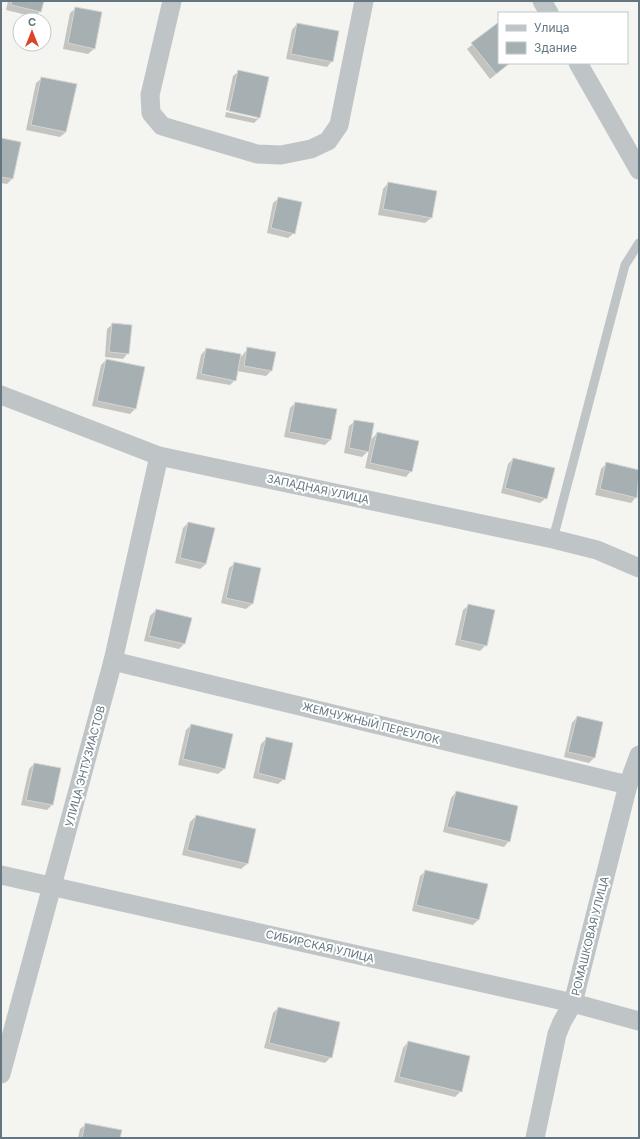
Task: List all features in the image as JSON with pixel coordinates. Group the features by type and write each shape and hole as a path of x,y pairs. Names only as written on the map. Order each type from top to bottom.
{"street":[{"path":"172,1 150,95 151,113 162,126 257,154 281,155 311,149 328,141 339,125 364,1"},
{"path":"542,1 548,12"},
{"path":"579,64 639,170"},
{"name":"ЗАПАДНАЯ УЛИЦА","path":"1,395 159,456 553,539 597,550 639,568"},
{"name":"УЛИЦА ЭНТУЗИАСТОВ","path":"1,1074 114,662 159,456"},
{"name":"ЖЕМЧУЖНЫЙ ПЕРЕУЛОК","path":"114,662 628,785"},
{"name":"РОМАШКОВАЯ УЛИЦА","path":"535,1138 557,1034 562,1022 574,1003 628,785 639,755"},
{"name":"СИБИРСКАЯ УЛИЦА","path":"1,875 574,1003 639,1021"}],"lane":[{"path":"553,539 626,265 639,243"}],"building":[{"path":"12,1 44,1 41,12 11,5"},
{"path":"75,7 102,12 95,49 68,43"},
{"path":"297,23 339,31 333,62 291,54"},
{"path":"498,23 498,64 509,64 496,74 471,43"},
{"path":"238,70 269,77 260,118 229,111"},
{"path":"41,77 77,84 66,132 31,125"},
{"path":"1,138 21,142 13,179 1,177"},
{"path":"388,182 437,191 432,218 383,209"},
{"path":"278,197 302,202 295,234 271,228"},
{"path":"112,323 132,325 129,354 109,352"},
{"path":"247,347 276,352 272,371 244,366"},
{"path":"206,348 241,354 236,381 201,374"},
{"path":"106,359 145,367 136,409 97,401"},
{"path":"295,402 337,409 331,440 289,432"},
{"path":"354,420 374,423 369,452 349,448"},
{"path":"377,432 419,441 412,472 370,463"},
{"path":"513,458 555,468 547,499 505,488"},
{"path":"606,462 639,470 637,498 600,489"},
{"path":"188,522 215,528 206,564 180,558"},
{"path":"234,562 261,568 253,604 226,598"},
{"path":"468,604 495,610 487,646 460,640"},
{"path":"156,609 192,618 185,644 149,636"},
{"path":"577,716 603,722 595,758 568,752"},
{"path":"191,724 233,734 225,769 183,759"},
{"path":"266,737 293,743 285,780 258,773"},
{"path":"34,763 61,768 53,805 26,800"},
{"path":"456,791 518,806 510,842 447,827"},
{"path":"196,815 256,829 248,864 187,850"},
{"path":"425,870 488,884 479,920 416,905"},
{"path":"278,1007 340,1022 332,1058 269,1043"},
{"path":"408,1041 470,1056 462,1092 399,1077"},
{"path":"85,1123 122,1130 120,1138 82,1138"}]}
